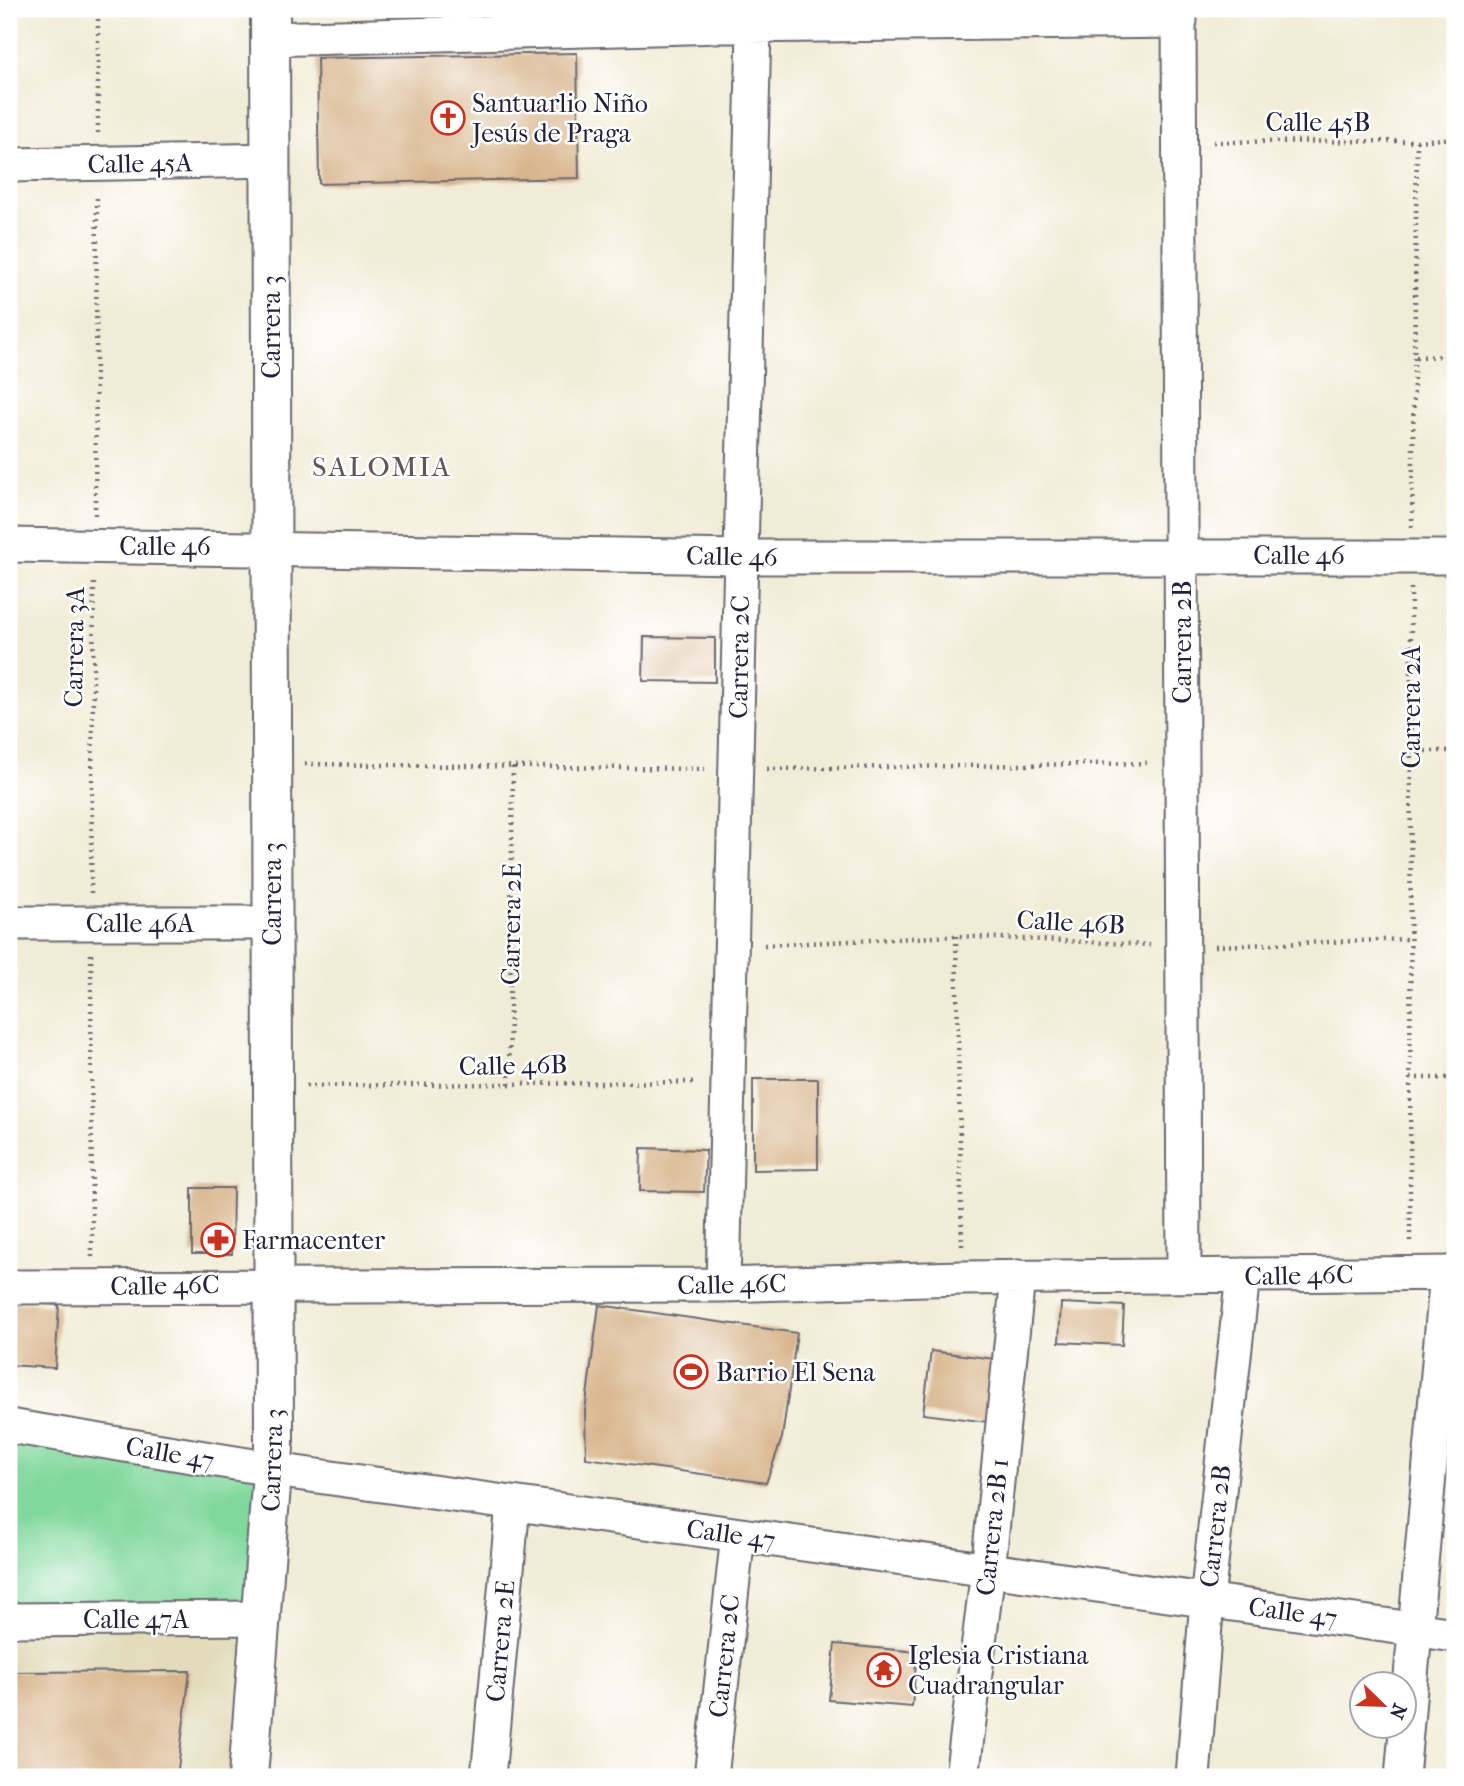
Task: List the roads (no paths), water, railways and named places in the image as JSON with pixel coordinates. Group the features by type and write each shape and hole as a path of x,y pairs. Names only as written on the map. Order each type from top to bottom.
{"street":[{"path":"270,24 754,28 1180,15"},
{"name":"Carrera 2B","path":"1180,15 1184,1275"},
{"name":"Carrera 3","path":"248,1777 274,1470 270,24"},
{"name":"Carrera 2C","path":"723,1285 754,28"},
{"name":"Calle 45A","path":"9,165 271,160"},
{"name":"Calle 46","path":"9,545 741,556 1182,554 1455,557"},
{"name":"Calle 46A","path":"9,923 272,923"},
{"path":"1402,1777 1451,1273"},
{"name":"Calle 46C","path":"9,1287 272,1284 723,1285 1018,1277 1451,1273"},
{"name":"Carrera 2B","path":"1193,1777 1207,1600 1243,1275"},
{"name":"Carrera 2B 1","path":"962,1777 988,1570 1018,1277"},
{"name":"Calle 47","path":"9,1426 274,1470 1455,1635"},
{"name":"Carrera 2E","path":"488,1777 513,1504"},
{"name":"Carrera 2C","path":"711,1777 738,1535"},
{"name":"Calle 47A","path":"9,1620 263,1618"}],"place":[{"name":"Santuarlio Niño Jesús de Praga","path":"448,118"},
{"name":"Farmacenter","path":"218,1240"},
{"name":"Barrio El Sena","path":"691,1372"},
{"name":"Iglesia Cristiana Cuadrangular","path":"884,1670"}],"district":[{"name":"SALOMIA","path":"382,466"}]}
